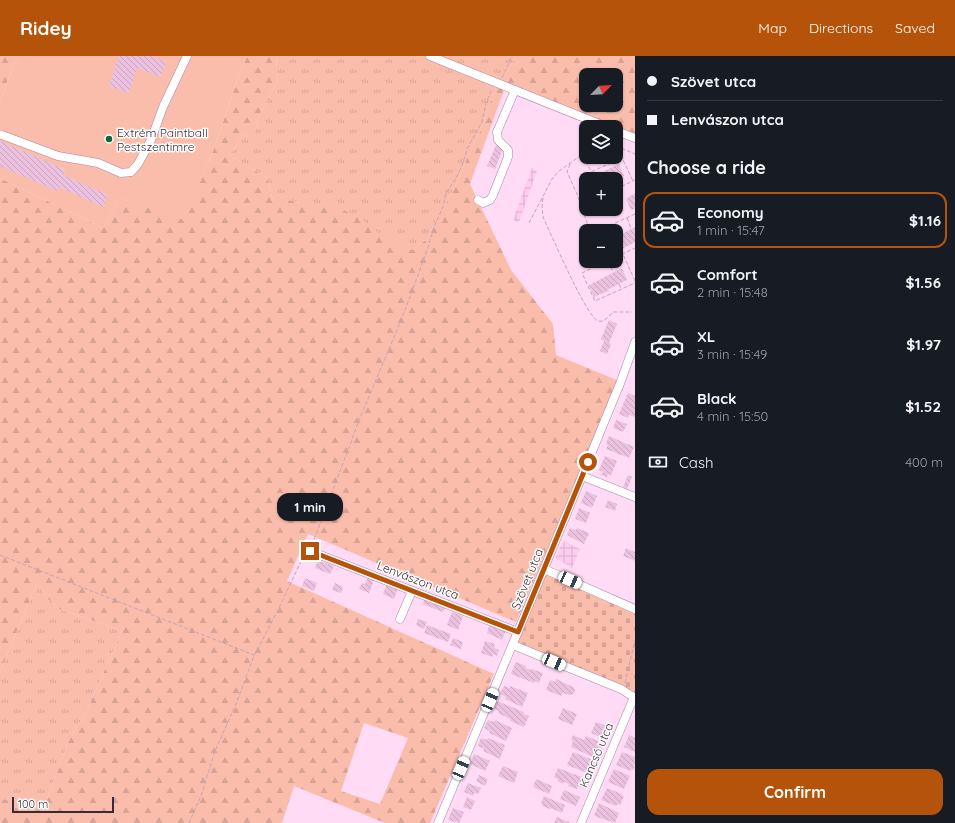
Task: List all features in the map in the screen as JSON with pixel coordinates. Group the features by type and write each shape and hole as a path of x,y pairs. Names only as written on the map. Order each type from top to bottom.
{"street":[{"path":"2,136 58,156 98,163 121,173 131,172 138,164 151,140 163,107 187,56"},
{"path":"430,56 590,120"},
{"path":"478,200 483,203 490,200 493,196 508,157 508,150 498,140 497,132 515,90"},
{"path":"623,134 635,138"},
{"name":"Szövet utca","path":"438,823 513,645 635,342"},
{"path":"582,476 635,497"},
{"name":"Lenvászon utca","path":"310,551 518,632"},
{"path":"544,569 635,609"},
{"path":"400,620 412,591"},
{"path":"513,645 621,690 634,697"},
{"name":"Kancsó utca","path":"581,823 634,697"}],"path":[{"path":"189,823 201,796 215,751 236,704 254,656 303,557 310,551 360,418 400,323 435,225 443,207 446,193 455,180 468,147 482,122 486,103 493,86 498,83 512,56"},
{"path":"623,149 635,154"},
{"path":"529,223 552,179 559,171 581,156 591,172 622,158 633,181"},
{"path":"570,164 567,172 577,194 588,224"},
{"path":"623,186 635,180"},
{"path":"543,198 543,217 592,316 596,320 600,321 606,319 613,312 632,312"},
{"path":"614,224 635,214"},
{"path":"627,218 631,228"},
{"path":"593,268 582,273 595,301 635,282 623,254 635,248"},
{"path":"611,268 613,272"},
{"path":"619,284 621,289"},
{"path":"603,293 604,297"},
{"path":"0,555 254,656"},
{"path":"621,690 625,683 635,640"}],"shaded area":[{"path":"532,168 537,171 519,222 513,220"},
{"path":"564,541 580,549 572,568 556,557 560,546"}],"green space":[{"path":"0,56 17,56 0,102"},
{"name":"Extrém Paintball Pestszentimre","path":"17,56 247,56 237,80 215,146 184,220 120,198 103,228 0,178 0,102"},
{"path":"247,56 276,56 278,80 258,117 254,138 243,133 237,145 229,155 267,178 273,201 283,210 288,200 305,204 338,207 365,221 368,227 412,250 427,239 460,177 481,129 495,89 509,70 516,56 635,56 635,143 623,138 623,120 579,120 504,90 470,184 511,270 553,324 556,355 619,381 516,622 308,534 287,581 494,674 430,823 385,823 294,786 282,823 0,823 0,802 2,800 47,799 69,740 87,710 122,631 59,609 46,597 37,583 0,671 0,178 103,228 120,198 184,219 215,146 237,80","holes":["364,723 408,738 380,804 341,791"]},
{"path":"276,56 516,56 509,70 495,89 481,129 460,177 427,239 412,250 352,221 304,204 288,200 283,211 273,201 267,178 229,155 237,145 243,133 254,137 258,117 278,80"},
{"path":"544,569 635,609 635,698 513,645"},
{"path":"37,583 46,597 59,609 122,631 87,710 69,740 47,799 3,800 0,802 0,671"}],"building":[{"path":"119,56 151,56 166,62 161,77 137,68 129,93 109,86"},
{"path":"0,141 66,170 63,175 108,195 103,207 59,187 57,191 0,166"},
{"path":"496,145 503,148 495,169 487,166"},
{"path":"619,164 622,172 602,172"},
{"path":"635,193 635,209 631,210 626,199"},
{"path":"635,227 635,242 623,248 623,233"},
{"path":"622,268 627,280 594,297 589,285"},
{"path":"609,320 617,324 609,343 611,344 607,354 600,351 604,341 601,339"},
{"path":"628,393 635,396 635,417 629,415 628,418 619,414"},
{"path":"616,420 627,424 623,432 613,428"},
{"path":"609,436 634,447 629,458 606,449"},
{"path":"605,456 617,461 611,475 608,474 607,477 601,475 603,472 599,470"},
{"path":"628,475 632,477 627,489 623,487"},
{"path":"586,491 597,496 592,508 581,503"},
{"path":"608,500 617,504 615,511 605,507"},
{"path":"579,508 590,513 586,523 575,519"},
{"path":"570,528 576,530 577,528 589,533 584,544 567,535"},
{"path":"626,548 635,552 635,561 623,556"},
{"path":"318,560 334,566 330,574 315,568"},
{"path":"368,577 374,580 369,593 359,589 362,583 365,584"},
{"path":"305,578 317,583 314,591 302,586"},
{"path":"335,583 343,587 341,593 332,590"},
{"path":"387,584 398,588 394,599 383,594"},
{"path":"425,597 446,605 443,612 423,604"},
{"path":"452,612 463,616 458,630 447,625"},
{"path":"418,619 427,622 424,629 416,625"},
{"path":"490,623 506,630 502,640 487,633"},
{"path":"427,625 451,634 448,642 424,633"},
{"path":"453,638 463,642 461,649 450,645"},
{"path":"485,641 495,644 494,648 499,650 497,656 493,654 492,657 481,653"},
{"path":"516,662 526,666 525,668 543,673 539,683 535,681 534,683 511,674"},
{"path":"556,679 573,687 575,690 574,694 569,695 563,693 561,696 546,690 550,680 555,682"},
{"path":"504,686 510,688 510,686 528,693 522,707 505,699 506,697 500,694"},
{"path":"497,701 524,712 523,714 529,716 524,727 510,721 510,719 498,713 499,711 494,709"},
{"path":"563,708 577,714 572,725 558,719"},
{"path":"488,720 494,722 495,720 512,728 506,741 489,733 490,731 484,728"},
{"path":"596,722 609,727 604,739 591,733"},
{"path":"573,735 584,740 586,736 603,743 600,751 596,750 593,757 571,747"},
{"path":"629,735 635,738 635,752 624,747"},
{"path":"481,738 487,740 488,738 505,745 500,759 483,751 484,749 478,746"},
{"path":"573,752 595,761 591,771 589,770 587,773 567,765"},
{"path":"622,752 635,757 634,770 631,769 630,771 616,765"},
{"path":"474,754 490,761 485,771 470,764"},
{"path":"503,766 518,772 514,783 498,776"},
{"path":"558,768 587,779 584,788 578,786 577,789 568,786 569,784 564,782 563,784 557,781 558,779 554,777"},
{"path":"614,769 630,776 624,789 608,782"},
{"path":"479,775 488,779 485,786 476,781"},
{"path":"536,779 552,786 549,794 533,787"},
{"path":"468,783 481,788 478,794 474,793 473,796 464,792"},
{"path":"607,788 624,796 620,805 617,804 616,806 601,800"},
{"path":"564,790 580,797 576,806 560,799"},
{"path":"544,796 565,805 562,813 542,806 543,804 541,803"},
{"path":"467,797 475,801 471,810 463,807"},
{"path":"599,803 619,813 615,823 594,816"},
{"path":"453,808 464,812 459,823 448,820"},
{"path":"557,817 571,823 554,823"}],"place":[{"name":"Extrém Paintball Pestszentimre","path":"109,139"}],"route":[{"path":"310,551 518,632 588,462"}]}
